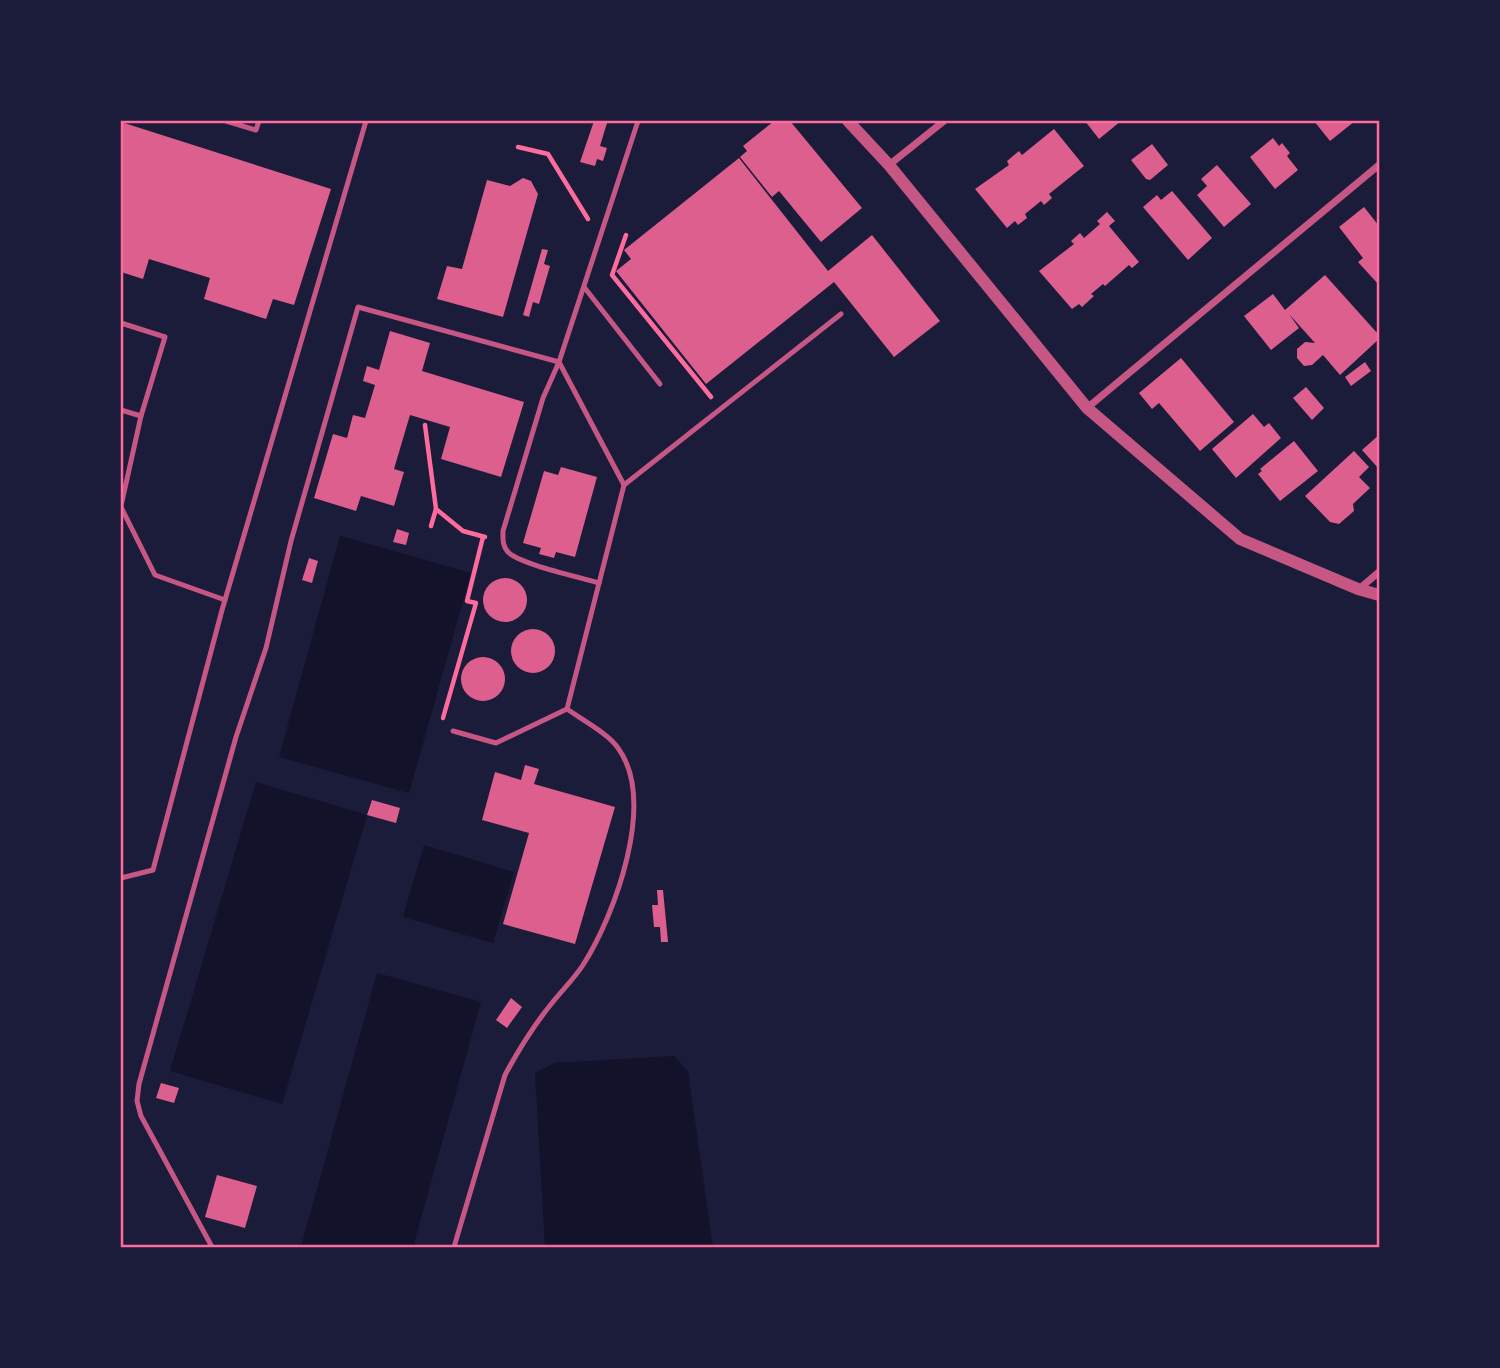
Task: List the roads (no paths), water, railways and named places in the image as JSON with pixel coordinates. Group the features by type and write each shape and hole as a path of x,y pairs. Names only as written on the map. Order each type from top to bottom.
{"street":[{"path":"848,121 889,166 1087,408 1240,539 1358,589 1379,595"},
{"path":"889,166 944,121"},
{"path":"1087,408 1379,164"},
{"path":"1358,589 1379,572"}],"lane":[{"path":"226,121 256,130 258,121"},
{"path":"121,878 153,870 225,600 366,121"},
{"path":"599,583 521,560 509,553 502,542 543,398 559,362 638,121"},
{"path":"584,287 660,384"},
{"path":"212,1247 141,1116 137,1101 139,1084 236,737 266,648 291,541 358,307 559,362 624,485"},
{"path":"567,709 624,485 841,314"},
{"path":"121,323 165,337 141,416 121,507 155,575 225,600"},
{"path":"121,410 141,416"},
{"path":"453,731 496,743 567,709"},
{"path":"454,1247 506,1075 519,1048 582,967 602,932 628,857 635,817 634,790 628,764 617,745 567,709"}]}
